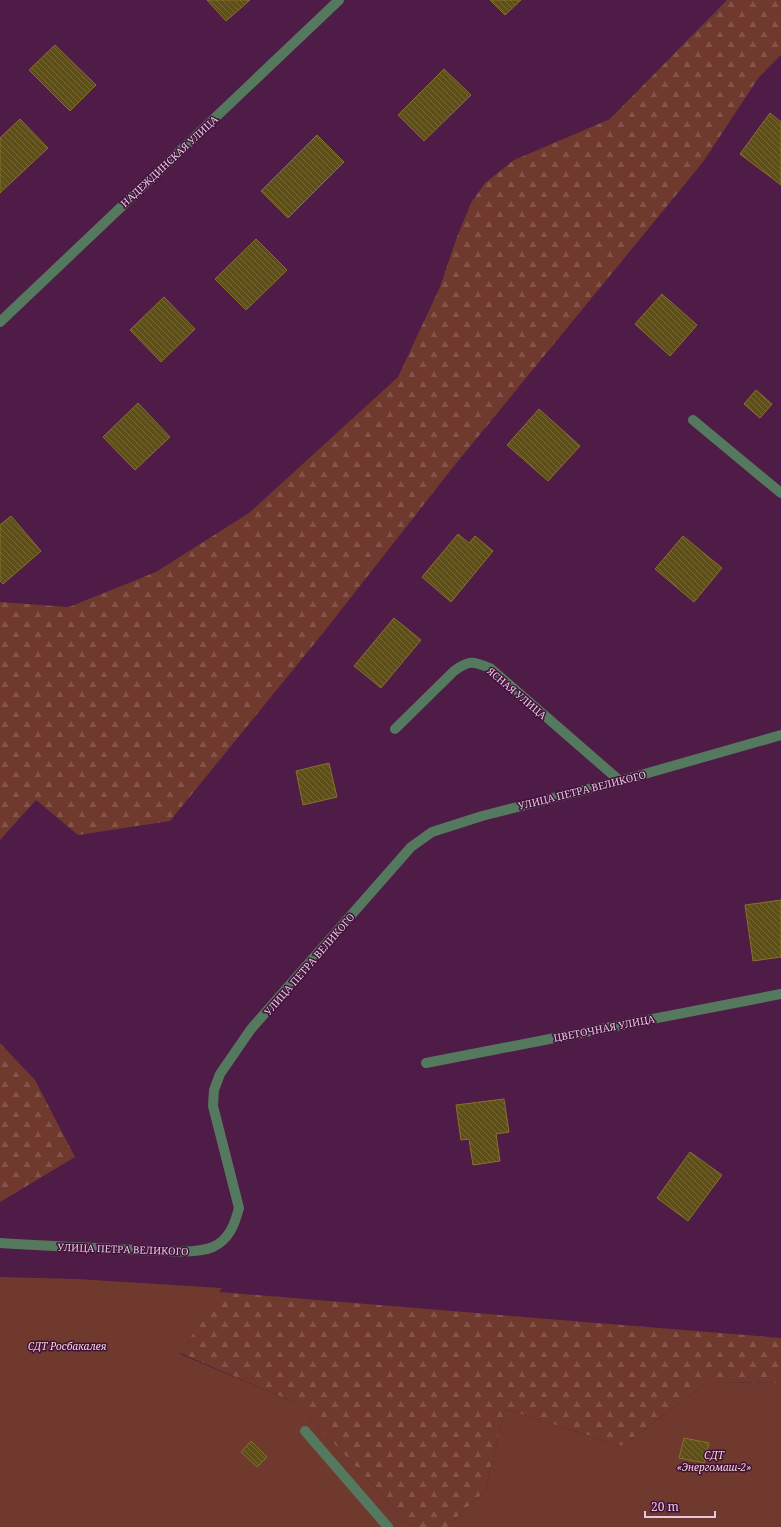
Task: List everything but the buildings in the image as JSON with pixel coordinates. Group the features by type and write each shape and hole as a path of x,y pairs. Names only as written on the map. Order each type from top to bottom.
{"street":[{"name":"НАДЕЖДИНСКАЯ УЛИЦА","path":"0,322 339,0"},
{"path":"693,420 781,493"},
{"name":"ЯСНАЯ УЛИЦА","path":"395,729 454,671 465,663 477,662 490,668 620,781"},
{"name":"УЛИЦА ПЕТРА ВЕЛИКОГО","path":"0,1243 190,1252 213,1247 225,1239 235,1224 239,1208 213,1106 214,1090 220,1074 251,1029 411,847 432,832 482,816 620,781 781,735"},
{"name":"ЦВЕТОЧНАЯ УЛИЦА","path":"426,1063 781,994"},
{"path":"305,1431 388,1527"}],"green space":[{"path":"727,0 781,0 781,55 759,77 703,162 454,466 323,633 170,821 78,835 36,800 0,840 0,602 69,607 156,572 249,513 398,377 440,287 457,237 471,203 485,183 514,160 610,119"},
{"path":"0,1043 35,1080 75,1157 0,1202"},
{"name":"СДТ Росбакалея","path":"0,1277 77,1279 222,1288 180,1354 296,1403 412,1527 0,1527"},
{"path":"219,1292 781,1338 781,1383 708,1382 622,1446 505,1409 485,1491 447,1527 412,1527 296,1403 180,1353"},
{"name":"СДТ «Энергомаш-2»","path":"708,1382 781,1383 781,1527 447,1527 485,1491 505,1409 622,1446"}]}
